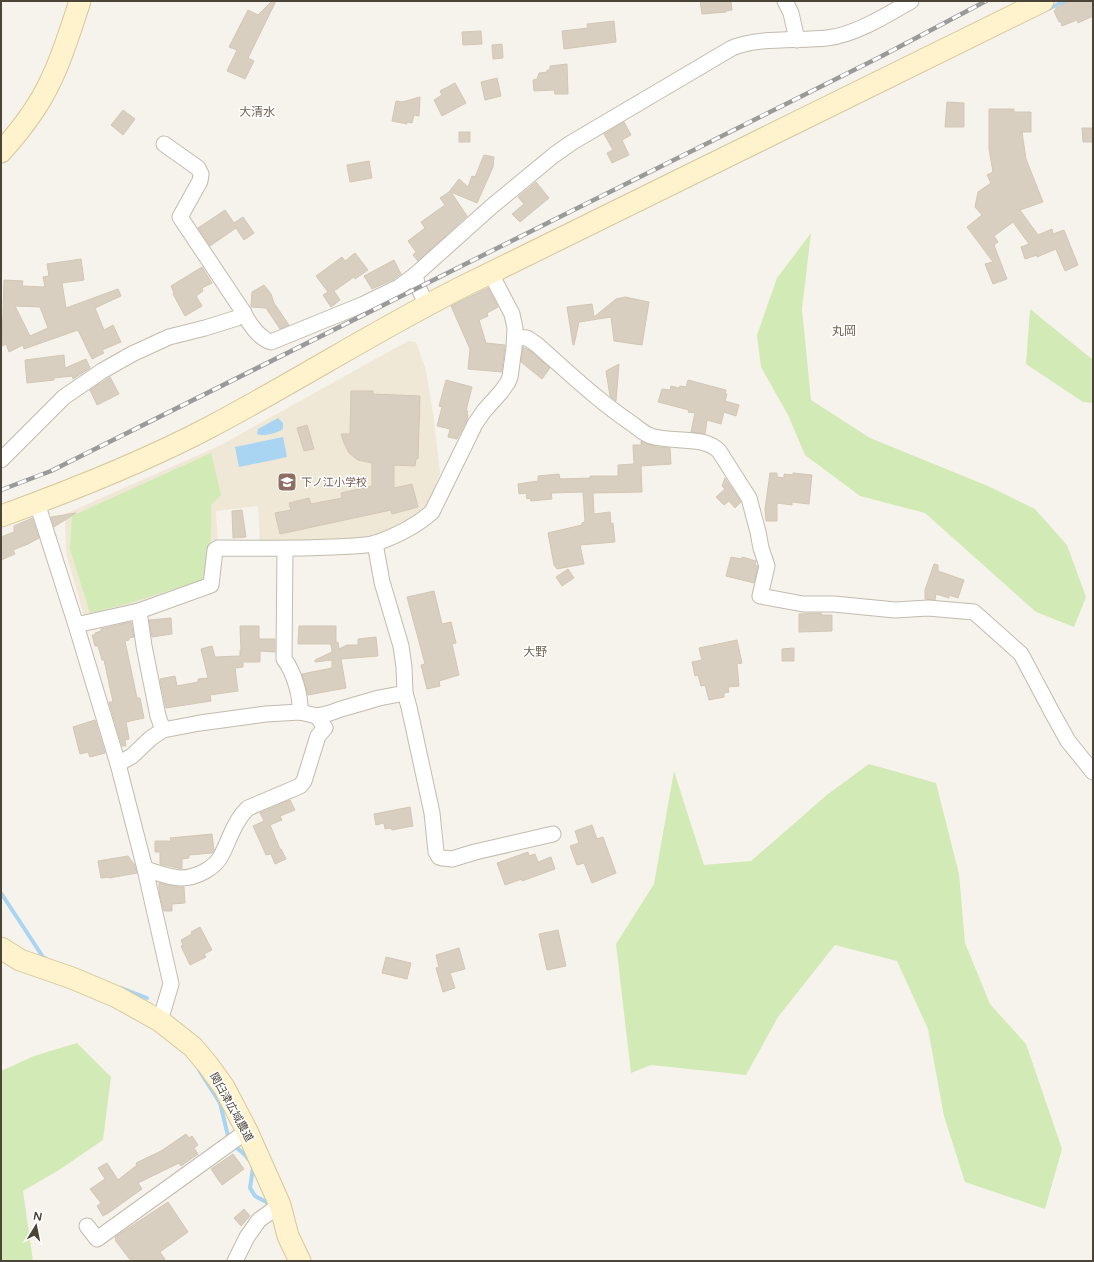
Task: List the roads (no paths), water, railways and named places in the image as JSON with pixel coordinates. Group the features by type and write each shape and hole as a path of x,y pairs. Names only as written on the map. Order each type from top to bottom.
{"street":[{"path":"1,152 28,118 50,83 63,53 80,1"},
{"path":"785,1 791,13 797,40"},
{"path":"164,144 198,168 201,174 200,181 180,217 244,313 247,320 264,338 271,342 387,294 400,287 554,155 594,128 740,45 750,42 828,38 842,35 860,28 911,1"},
{"path":"1,516 122,470 190,437 427,305 490,272 1030,4"},
{"path":"76,625 138,611 211,585 215,550 218,548 285,549 375,543 420,522 432,512 475,424 508,382 512,363 515,328 512,314 490,272"},
{"path":"415,275 418,287 427,305"},
{"path":"1,460 64,397 102,371 132,354 169,337 236,318 244,313"},
{"path":"515,337 527,338 536,344 615,412 650,436 672,440 704,442 715,447 719,451 749,498 752,506 760,548 767,566 760,596 803,604 834,604 895,610 928,608 974,612 1021,654 1068,741 1093,772"},
{"path":"36,503 76,625 118,764 145,869 171,984 160,1021"},
{"path":"375,543 382,582 401,646 404,667 405,693 432,813 436,852 439,857 452,859 475,852 553,834"},
{"path":"285,549 284,659 289,666 301,700 300,712"},
{"path":"138,611 158,716 163,730"},
{"path":"118,764 132,756 151,738 163,730 200,723 266,714 300,712 317,716 373,700 405,693"},
{"path":"145,869 171,877 182,878 204,872 216,863 222,855 231,832 243,812 248,808 300,786 304,781 318,736 325,728 317,716"},
{"name":"関臼津広域農道","path":"1,948 20,960 72,978 117,997 160,1021 194,1048 208,1064 224,1087 237,1138 280,1205 288,1236 300,1261"},
{"path":"87,1226 97,1239 237,1138"},
{"path":"235,1261 247,1237 259,1220 280,1205"}],"water":[{"path":"278,418 283,423 283,429 270,434 257,434 258,429"},
{"path":"283,437 287,457 239,467 235,447"}],"waterway":[{"path":"1046,10 1065,1"},
{"path":"1,893 43,957 46,959"},
{"path":"121,988 147,998"},
{"path":"199,1070 220,1103 230,1139"},
{"path":"234,1145 249,1160"},
{"path":"252,1166 250,1188 255,1196 268,1203"}],"railway":[{"path":"1,490 51,471 880,57 986,1"}],"place":[{"name":"下ノ江小学校","path":"287,482"}],"district":[{"name":"大清水","path":"257,112"},
{"name":"丸岡","path":"844,331"},
{"name":"大野","path":"535,652"}]}
